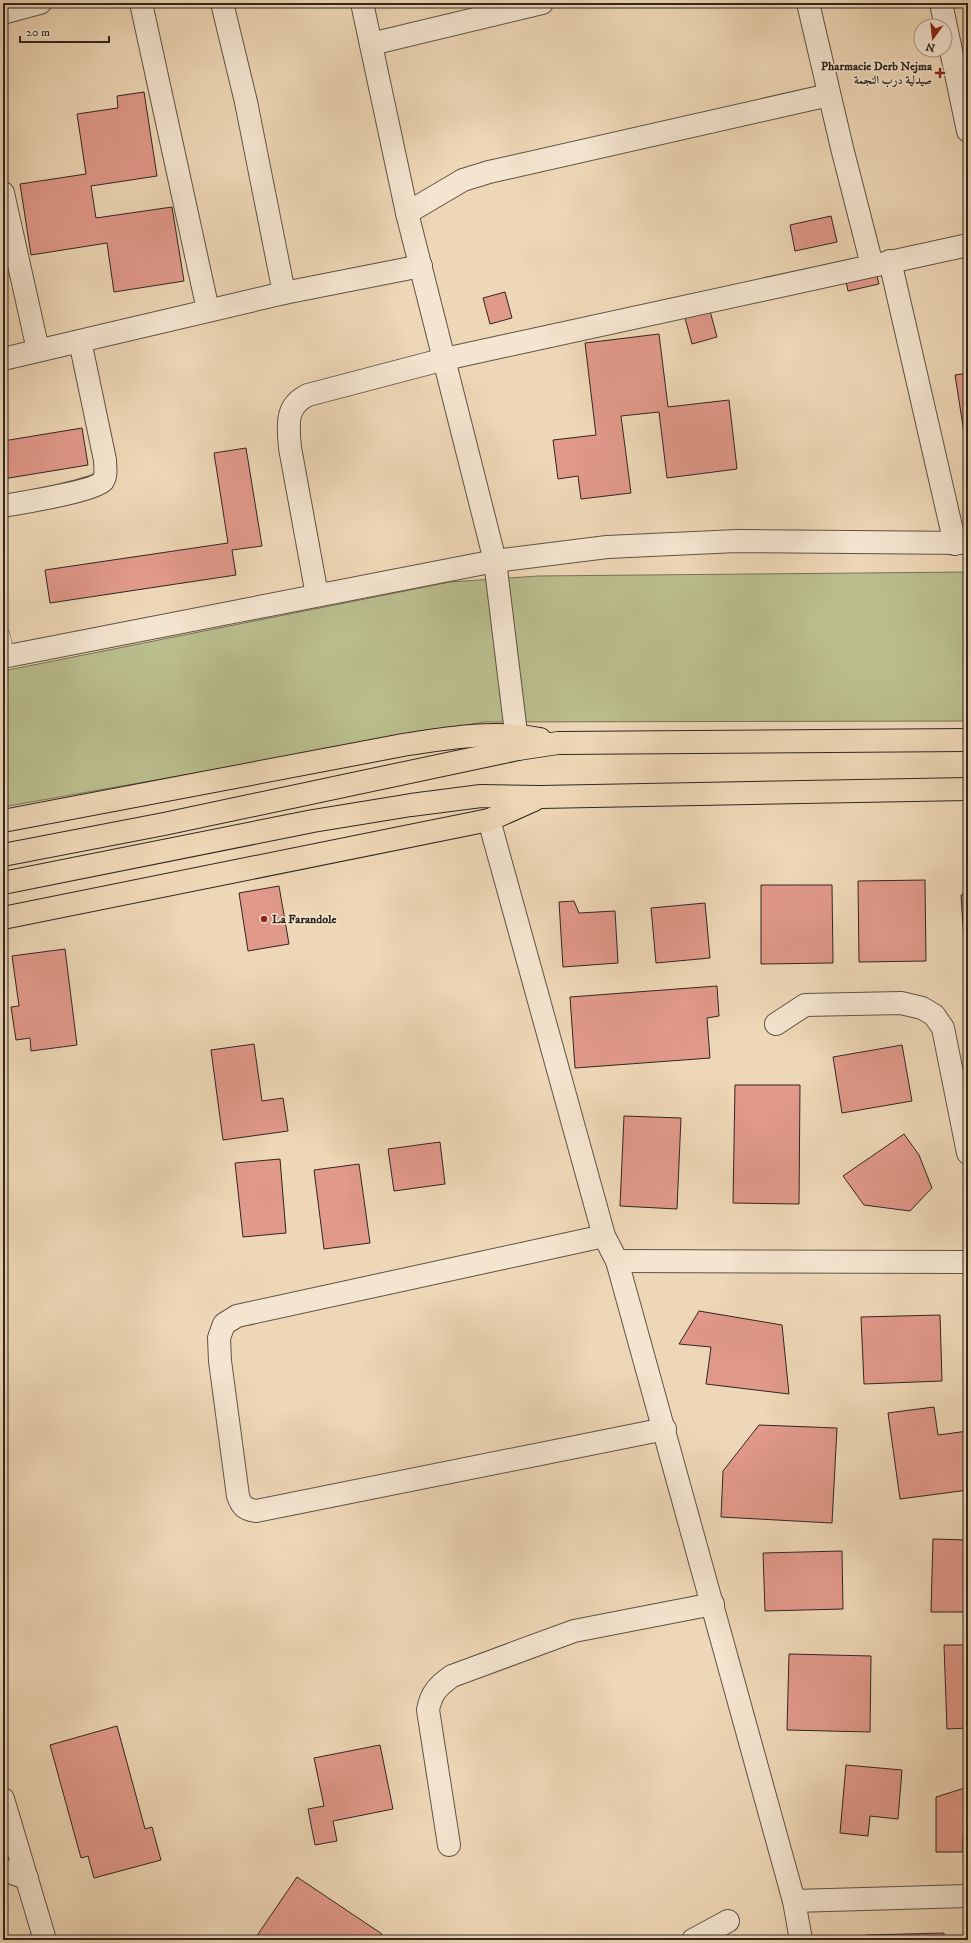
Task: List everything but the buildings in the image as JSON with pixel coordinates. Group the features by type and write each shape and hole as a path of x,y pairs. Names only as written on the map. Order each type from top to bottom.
{"main road":[{"path":"3,821 403,745 460,736 517,742 558,743 968,740"},
{"path":"3,855 164,824 517,742"},
{"path":"3,883 314,821 411,805 481,796 540,797 968,789"},
{"path":"3,918 489,820 540,797"}],"street":[{"path":"3,13 40,3"},
{"path":"141,3 208,310"},
{"path":"222,3 246,102 284,293"},
{"path":"362,3 407,213 446,359 495,561 517,742"},
{"path":"370,44 542,3"},
{"path":"5,657 495,561 607,547 737,541 962,543 881,263 829,94 808,3"},
{"path":"941,3 968,131"},
{"path":"407,213 463,180 489,172 829,94"},
{"path":"3,193 6,223 38,350"},
{"path":"317,595 290,448 290,411 298,400 308,395 446,359 968,245"},
{"path":"3,359 284,293 421,266"},
{"path":"3,506 82,490 97,486 103,481 105,474 105,460 80,341"},
{"path":"489,820 604,1236 617,1261 713,1604 794,1901 801,1940"},
{"path":"776,1024 805,1005 901,1003 922,1008 934,1015 943,1028 968,1153"},
{"path":"604,1236 238,1316 224,1324 219,1338 220,1361 238,1496 242,1505 246,1509 256,1511 664,1429"},
{"path":"617,1261 968,1262"},
{"path":"449,1845 428,1710 430,1698 437,1687 459,1673 574,1631 713,1604"},
{"path":"3,1799 45,1940"},
{"path":"3,1870 27,1878"},
{"path":"794,1901 968,1896"},
{"path":"693,1940 728,1921"}],"lane":[{"path":"3,634 5,657"}],"green space":[{"path":"968,572 968,721 484,722 3,807 3,671 450,582 538,576"}],"place":[{"name":"Pharmacie Derb Nejma صيدلية درب النجمة","path":"940,73"},
{"name":"La Farandole","path":"264,919"}]}
